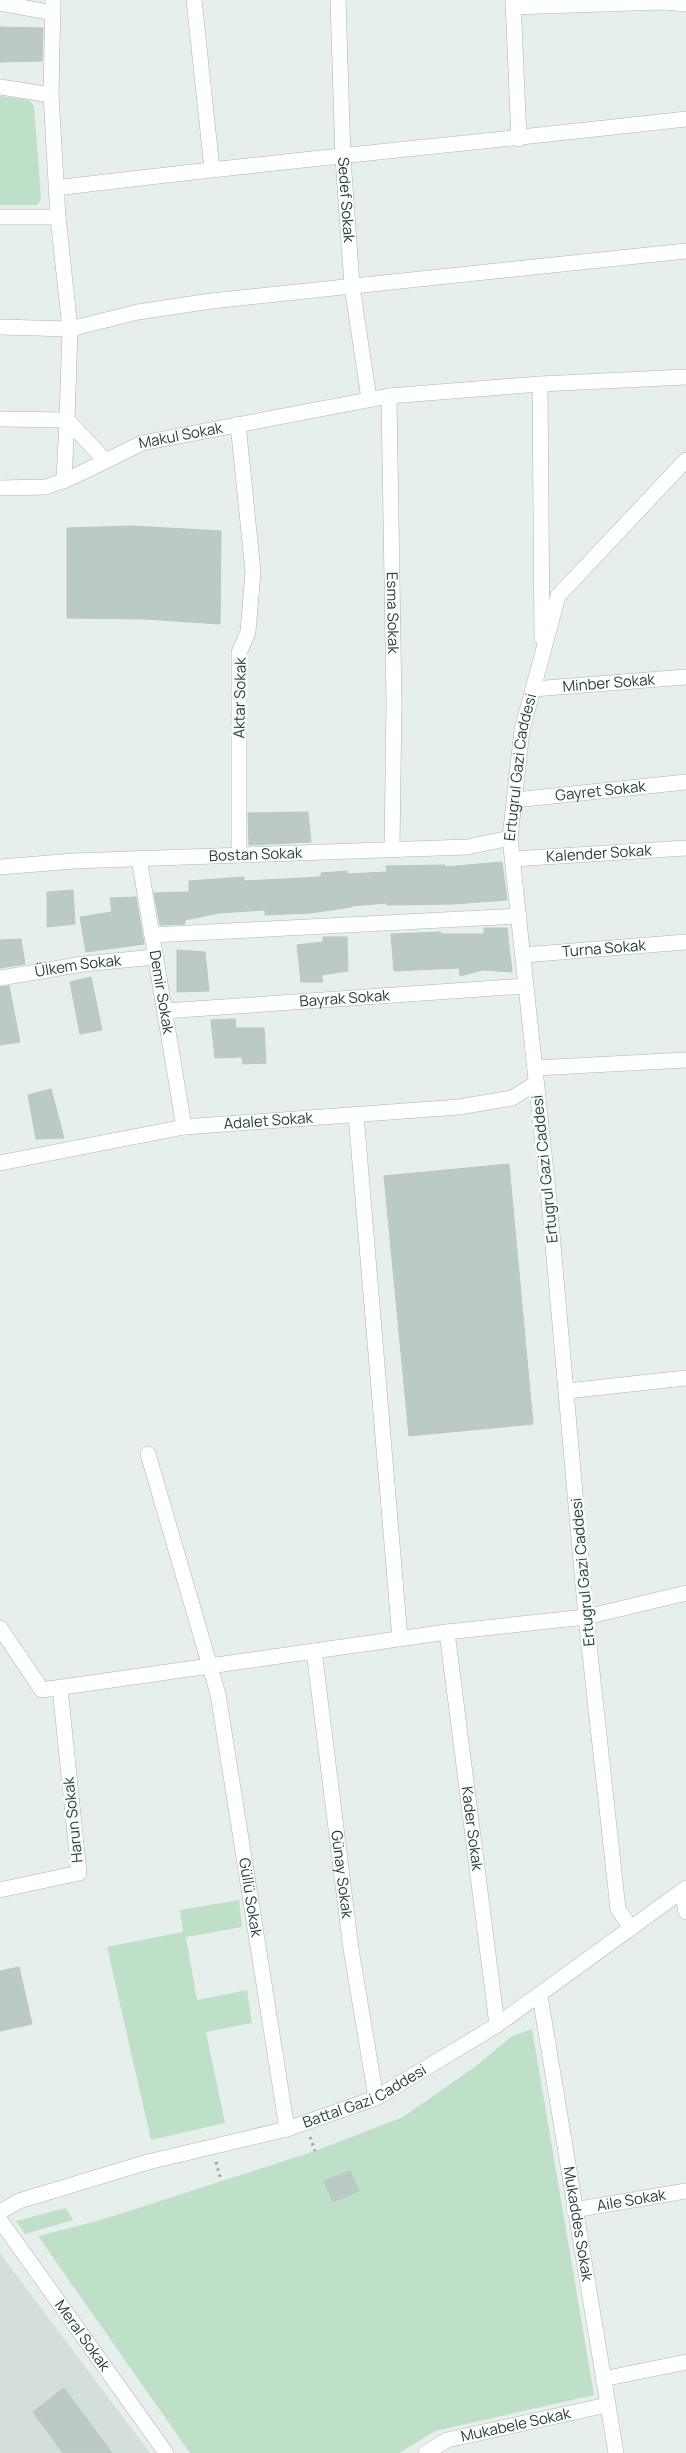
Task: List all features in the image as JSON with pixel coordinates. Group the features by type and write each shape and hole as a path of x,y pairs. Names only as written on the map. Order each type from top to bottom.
{"street":[{"path":"194,0 212,169"},
{"name":"Sedef Sokak","path":"338,0 343,158 352,286 369,399"},
{"path":"519,139 513,4 663,2 686,4"},
{"path":"0,3 53,6 52,95 56,188 70,329 64,481"},
{"path":"0,87 52,95"},
{"path":"56,188 212,169 343,158 686,119"},
{"path":"0,217 58,217"},
{"path":"0,327 70,329 138,312 211,300 686,251"},
{"path":"369,399 540,384 686,377"},
{"path":"540,384 542,656"},
{"name":"Esma Sokak","path":"389,396 394,704 392,849"},
{"name":"Makul Sokak","path":"0,488 46,487 64,481 142,443 369,399"},
{"path":"0,419 67,420 105,460"},
{"name":"Aktar Sokak","path":"238,424 253,572 248,632 239,653 239,855"},
{"name":"Ertugrul Gazi Caddesi","path":"631,1928 618,1909 586,1617 566,1391 510,838 522,730 558,596 686,460"},
{"name":"Minber Sokak","path":"533,689 686,677"},
{"name":"Gayret Sokak","path":"515,800 686,782"},
{"name":"Bostan Sokak","path":"0,867 74,860 467,847 510,838"},
{"name":"Kalender Sokak","path":"513,859 686,848"},
{"name":"Demir Sokak","path":"139,858 184,1127"},
{"path":"152,935 518,916"},
{"name":"Turna Sokak","path":"523,955 686,942"},
{"name":"Ülkem Sokak","path":"0,978 83,964 155,957"},
{"name":"Bayrak Sokak","path":"164,1012 526,986"},
{"path":"535,1075 686,1060"},
{"name":"Adalet Sokak","path":"0,1163 184,1127 459,1107 512,1098 535,1075"},
{"path":"356,1115 400,1638"},
{"path":"566,1391 686,1378"},
{"name":"Güllü Sokak","path":"148,1454 218,1694 287,2129"},
{"path":"0,1628 42,1690 400,1638 586,1617 686,1592"},
{"name":"Kader Sokak","path":"447,1632 497,2025"},
{"name":"Günay Sokak","path":"314,1651 351,1949 376,2098"},
{"name":"Harun Sokak","path":"0,1890 79,1873 60,1688"},
{"path":"684,1889 686,1912"},
{"name":"Battal Gazi Caddesi","path":"0,2212 19,2201 148,2162 287,2129 376,2098 497,2025 540,1996 684,1889"},
{"name":"Mukaddes Sokak","path":"540,1996 574,2210 616,2453"},
{"name":"Aile Sokak","path":"574,2210 686,2190"},
{"name":"Meral Sokak","path":"0,2220 166,2453"},
{"path":"603,2379 686,2362"},
{"name":"Mukabele Sokak","path":"426,2453 447,2440 608,2405"}],"shaded area":[{"path":"0,2253 35,2300 150,2453 0,2453"}],"green space":[{"path":"0,96 29,100 34,106 41,199 37,205 0,205"},
{"path":"239,1900 242,1927 186,1937 197,2000 247,1990 252,2023 206,2032 225,2123 151,2140 107,1947 183,1932 180,1910"},
{"path":"532,2029 594,2395 435,2431 399,2453 190,2453 38,2236 101,2220 315,2151 403,2117 476,2066 512,2036"},
{"path":"66,2208 73,2220 25,2234 16,2221"}],"building":[{"path":"0,27 43,28 42,61 0,62"},
{"path":"132,526 221,531 220,624 146,619 67,618 67,528"},
{"path":"308,812 311,842 249,845 248,813"},
{"path":"502,862 507,900 453,904 387,905 387,903 351,906 310,913 265,915 265,910 219,913 185,920 185,924 160,925 154,893 189,892 189,881 244,877 244,881 321,877 321,873 347,871 347,874 387,872 386,866 445,865 445,867"},
{"path":"73,890 75,924 47,927 47,892"},
{"path":"136,897 144,944 86,952 80,917 112,912 110,898"},
{"path":"484,928 507,928 512,972 483,970 460,976 459,968 394,971 391,934 441,932 441,934 484,934"},
{"path":"323,937 347,937 348,971 321,975 323,982 301,982 297,945 323,942"},
{"path":"21,939 25,964 0,968 0,940"},
{"path":"177,950 205,952 209,991 177,992"},
{"path":"91,977 102,1030 80,1034 70,982"},
{"path":"9,986 20,1042 0,1045 0,987"},
{"path":"235,1019 236,1028 264,1028 266,1063 243,1064 242,1057 215,1058 211,1020"},
{"path":"51,1089 64,1138 36,1139 28,1095"},
{"path":"509,1164 533,1424 409,1436 384,1176"},
{"path":"19,1967 32,2024 0,2031 0,1971"},
{"path":"350,2171 359,2191 333,2202 324,2181"},
{"path":"64,2388 112,2453 63,2453 33,2412"}]}
